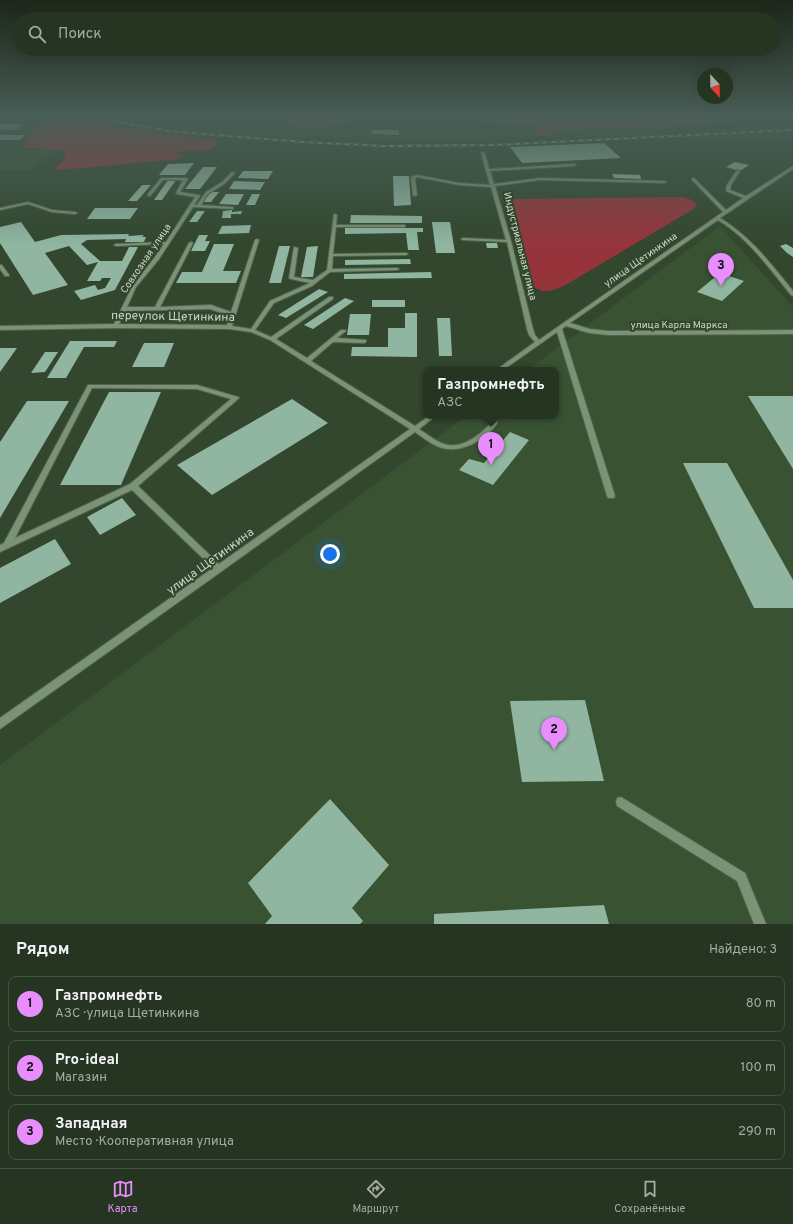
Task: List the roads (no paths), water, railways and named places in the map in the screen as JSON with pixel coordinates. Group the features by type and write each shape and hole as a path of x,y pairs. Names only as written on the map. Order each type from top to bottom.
{"street":[{"name":"Индустриальная улица","path":"485,159 510,241 530,329 532,335 539,343"},
{"path":"488,170 574,165"},
{"name":"улица Щетинкина","path":"503,367 725,212 793,167"},
{"path":"738,171 729,184 728,191 746,198"},
{"name":"Совхозная улица","path":"116,326 138,281 157,258 166,243 195,205 207,193 223,184 233,172"},
{"path":"415,195 413,177 417,176 459,184 493,186 540,179 664,182"},
{"path":"149,195 162,179 186,179 178,193 198,196 195,205 232,208"},
{"path":"693,179 725,212"},
{"path":"0,210 28,203 52,211 75,212"},
{"path":"329,271 335,215"},
{"path":"718,218 727,223 746,240 793,294"},
{"path":"334,226 403,226"},
{"path":"463,239 510,241"},
{"path":"229,327 257,240"},
{"path":"116,245 166,243"},
{"path":"157,308 191,243"},
{"path":"296,248 291,278 314,282"},
{"path":"331,255 406,254"},
{"path":"0,266 7,275"},
{"path":"252,331 272,302 314,282 329,271 397,269"},
{"path":"272,339 331,298"},
{"path":"123,309 211,307 233,315"},
{"name":"улица Карла Маркса","path":"567,324 608,333 793,332"},
{"name":"переулок Щетинкина","path":"0,328 116,326 229,327 252,331 272,339 308,360 440,445 450,448 463,445 489,429 494,424 494,419"},
{"path":"559,329 611,496"},
{"path":"308,360 343,331"},
{"path":"332,340 364,341"},
{"path":"0,549 133,486 236,398 197,387 90,386 8,544"},
{"name":"улица Щетинкина","path":"0,724 428,419"},
{"path":"133,486 219,569"},
{"path":"621,802 741,876 760,924"}],"place":[{"name":"Западная","path":"721,286"},
{"name":"Газпромнефть","path":"491,465"},
{"name":"Pro-ideal","path":"554,750"}]}
